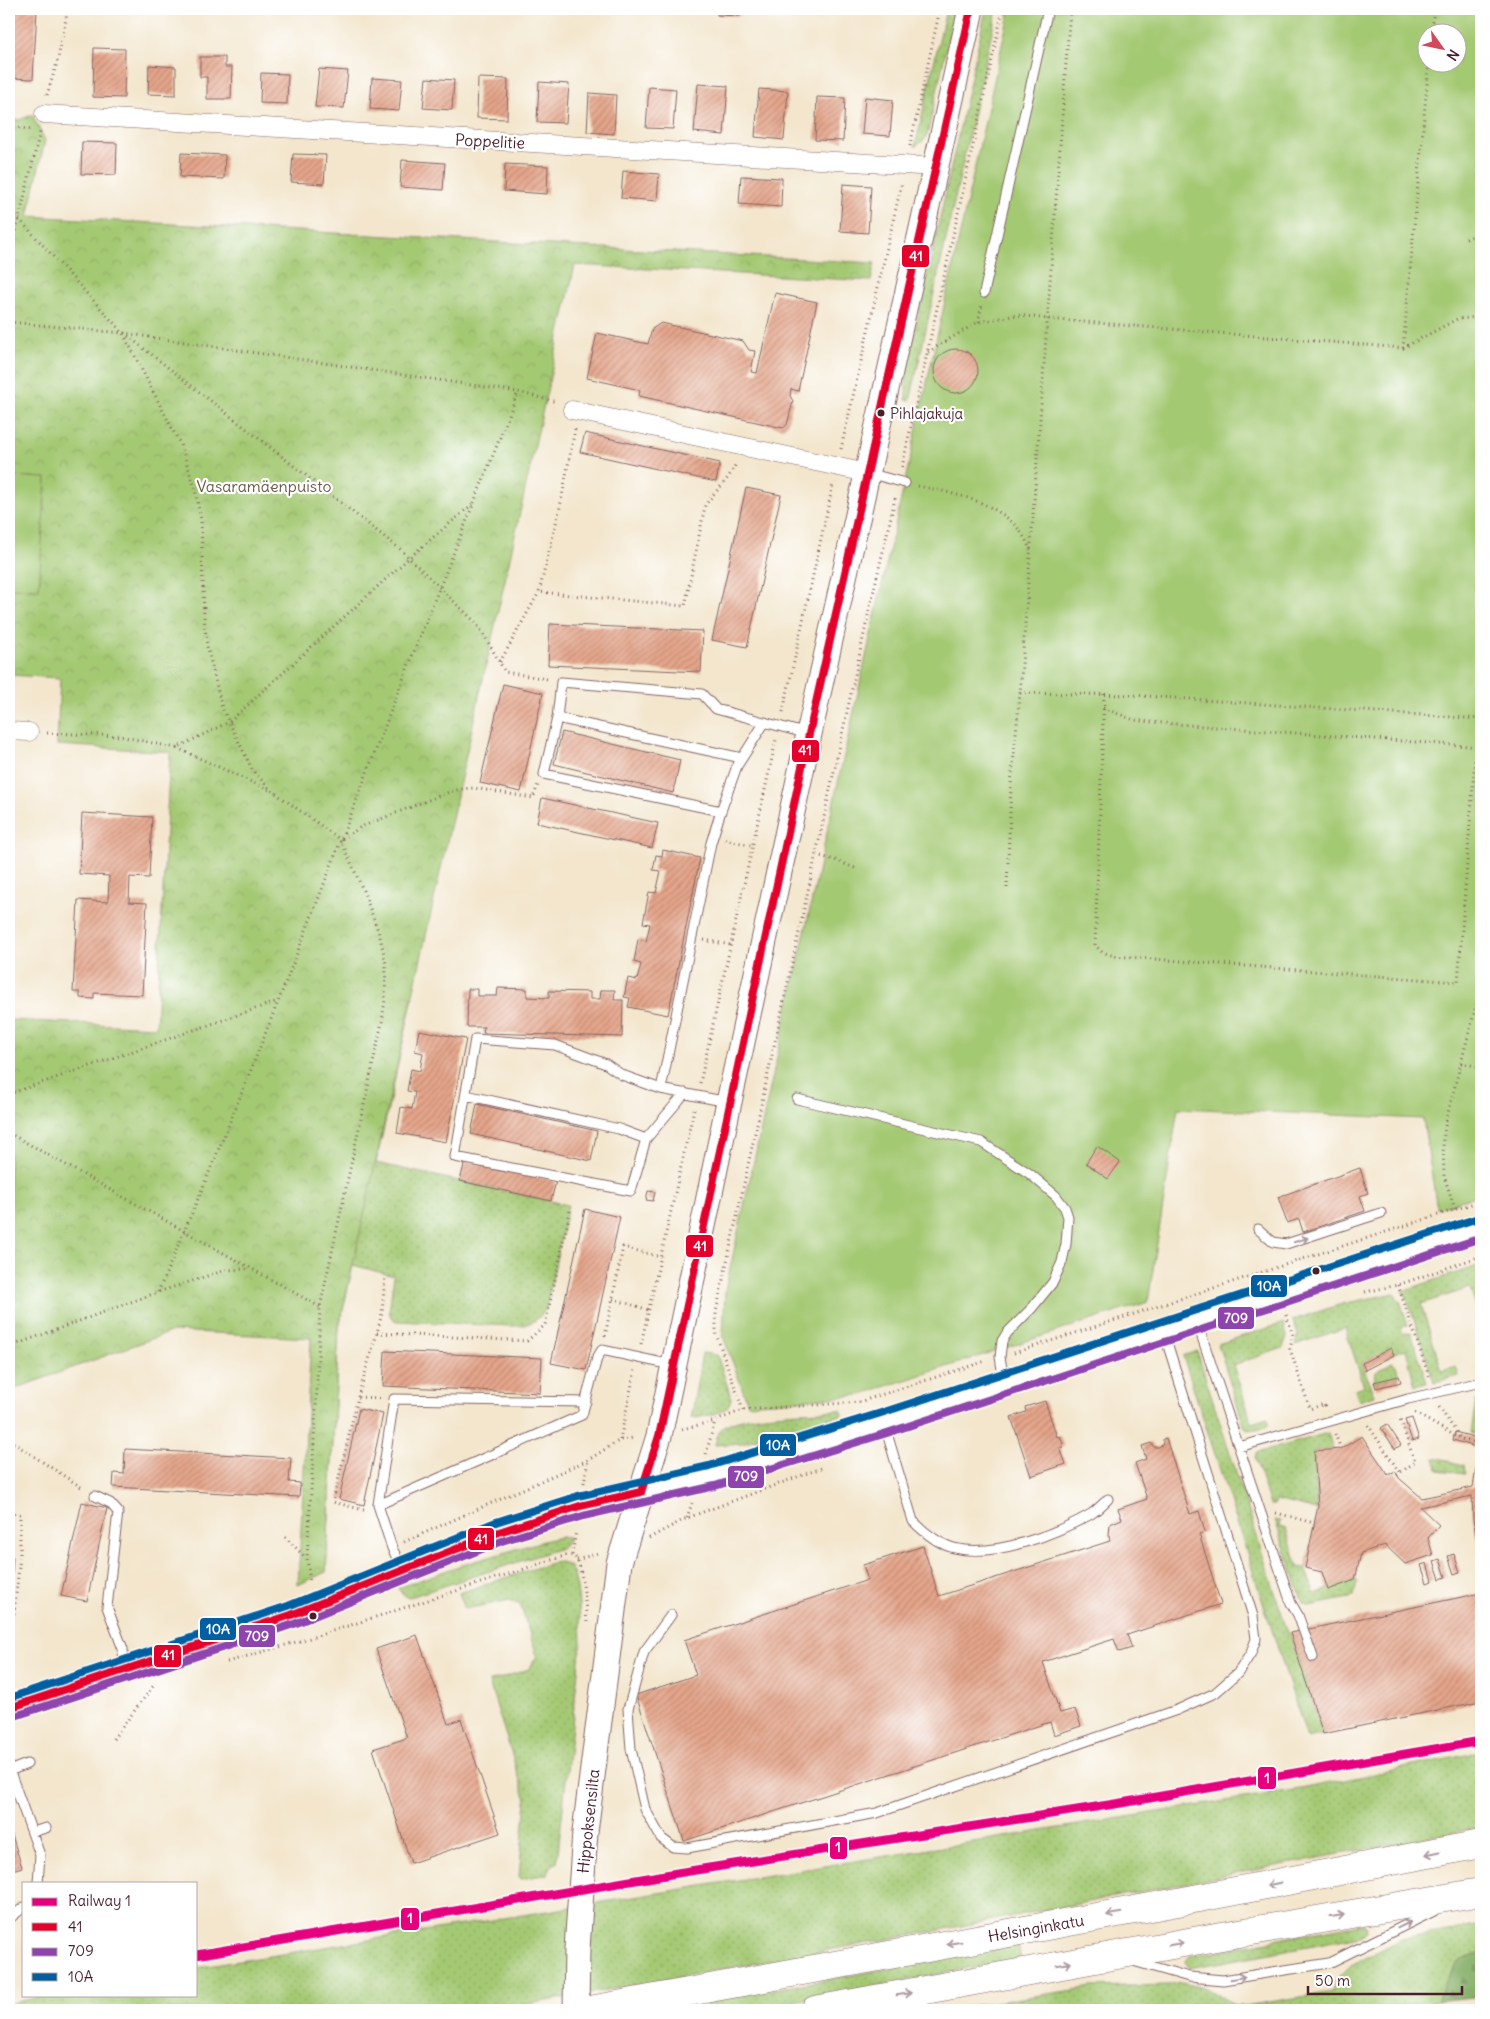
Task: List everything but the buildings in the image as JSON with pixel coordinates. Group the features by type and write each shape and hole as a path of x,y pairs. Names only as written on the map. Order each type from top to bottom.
{"highway":[{"name":"Helsinginkatu","path":"590,2010 1178,1902 1481,1844"},
{"path":"814,2010 1111,1955 1474,1893"}],"street":[{"name":"Hippoksensilta","path":"576,2010 577,1948 584,1832 618,1563 659,1436 809,734 971,9"},
{"name":"Poppelitie","path":"42,123 936,167"},
{"path":"575,411 867,473"},
{"path":"9,731 30,732"},
{"path":"9,1708 291,1615 528,1522 580,1506 712,1476 884,1423 1481,1228"}],"lane":[{"path":"984,293 1048,9"},
{"path":"867,473 902,482"},
{"path":"721,811 544,774 557,718 561,682 702,694 716,709 809,734"},
{"path":"557,718 742,758"},
{"path":"661,1089 713,836 736,766 765,722"},
{"path":"684,1093 646,1139 631,1191 455,1157 475,1039 555,1046 606,1064 622,1075 661,1089 684,1093 729,1102"},
{"path":"466,1095 619,1129 646,1139"},
{"path":"797,1099 981,1142 1030,1174 1056,1196 1065,1208 1068,1217 1066,1244 1057,1274 1032,1308 1007,1333 1000,1348 1004,1384"},
{"path":"1258,1229 1273,1242 1286,1244 1382,1213"},
{"path":"1197,1321 1291,1603 1298,1615 1313,1657"},
{"path":"672,1615 644,1652 628,1709 631,1749 645,1809 661,1838 673,1847 687,1848 877,1813 1177,1710 1216,1693 1238,1673 1251,1654 1256,1639 1253,1616 1164,1332"},
{"path":"378,1505 582,1415 597,1358 602,1350 674,1366"},
{"path":"1239,1447 1408,1399 1481,1382"},
{"path":"403,1571 392,1548 378,1505 394,1399 586,1402"},
{"path":"884,1423 913,1521 924,1531 954,1548 980,1550 1009,1546 1047,1535 1092,1513 1108,1499"},
{"path":"95,1496 110,1503 118,1512 107,1607 123,1649 124,1671"},
{"path":"27,1764 9,1770 40,1855 38,1882"},
{"path":"32,1832 46,1828"},
{"path":"1111,1955 1189,1977 1223,1980 1329,1964 1474,1893"},
{"path":"9,1919 22,1909"}],"path":[{"path":"9,260 68,9"},
{"path":"743,1410 716,1334 716,1312 816,855 902,482 1002,9"},
{"path":"1007,888 1011,785 1031,551 1070,9"},
{"path":"1433,22 1434,9"},
{"path":"1403,348 1428,72"},
{"path":"9,208 124,333 337,498 410,558 440,586 483,632 505,672 561,682"},
{"path":"1466,239 1480,233 1481,210"},
{"path":"928,352 978,322 1018,315 1403,348 1458,319 1481,317"},
{"path":"9,322 124,333 518,392 553,400 575,411 560,507 539,592 500,663"},
{"path":"124,333 180,444 194,484 201,520 204,616 207,646 222,708 252,771 271,790 341,840 363,890 380,936 386,964 382,1022 320,1308 307,1558 310,1584"},
{"path":"158,1292 278,1001 518,392"},
{"path":"539,592 686,606 705,506 733,472 742,446"},
{"path":"902,482 939,490 978,502 999,512 1016,524 1026,536 1031,551"},
{"path":"176,748 229,722 410,558 475,502"},
{"path":"1020,693 1104,694 1481,719"},
{"path":"1104,694 1095,945 1102,952 1114,956 1458,982 1476,746"},
{"path":"1103,708 1134,720 1150,722 1481,747"},
{"path":"30,732 120,736 176,748 271,790"},
{"path":"341,840 361,827 446,792 474,788 532,798 544,774"},
{"path":"713,836 753,846"},
{"path":"816,855 857,869"},
{"path":"691,937 731,945"},
{"path":"1455,1209 1444,1176 1443,1140 1460,1063 1481,987"},
{"path":"9,1094 278,1001"},
{"path":"1460,1063 1481,1067"},
{"path":"9,1133 320,1308"},
{"path":"699,1424 715,1421 743,1410 860,1402 1481,1200"},
{"path":"377,1333 527,1341 545,1325 570,1211"},
{"path":"602,1350 623,1247 661,1257"},
{"path":"9,1347 158,1292 226,1270 248,1269"},
{"path":"382,1515 333,1502 358,1397 382,1313 385,1278"},
{"path":"1398,1285 1431,1383"},
{"path":"613,1300 649,1310"},
{"path":"1286,1314 1293,1334 1290,1349 1310,1409 1324,1404 1326,1410"},
{"path":"358,1397 394,1399"},
{"path":"1440,1407 1461,1439"},
{"path":"1414,1413 1461,1439 1480,1444"},
{"path":"1368,1425 1399,1474 1416,1462 1399,1417"},
{"path":"9,1440 95,1496"},
{"path":"392,1548 588,1460 620,1440"},
{"path":"1259,1508 1314,1523"},
{"path":"9,1513 20,1514 20,1557 14,1614 9,1613"},
{"path":"285,1537 307,1558"},
{"path":"222,1664 317,1636 567,1554 572,1555 577,1560 584,1589 587,1625"},
{"path":"301,1587 320,1580"},
{"path":"112,1739 156,1682"}],"green space":[{"path":"946,9 955,9 928,132 925,139 915,147"},
{"path":"986,9 997,9 910,401 906,400 906,382 912,344"},
{"path":"1010,9 1481,9 1481,1194 1437,1209 1423,1119 1178,1108 1148,1302 859,1395 748,1404 723,1336 725,1291"},
{"name":"Vasaramäenpuisto","path":"32,115 45,140 28,216 875,263 871,281 575,265 339,1327 326,1572 298,1585 311,1338 173,1331 9,1391 9,1020 156,1027 170,752 57,745 60,678 9,675 9,120 19,120"},
{"path":"9,476 46,478 39,589 9,588"},
{"path":"413,997 376,1163 568,1205 546,1308 540,1317 527,1324 512,1326 396,1321 391,1317 389,1311 394,1276 353,1265 339,1328 326,1572 321,1569 324,1370"},
{"path":"1481,1265 1481,1322 1470,1288 1421,1304 1442,1371 1456,1367 1459,1376 1434,1382 1407,1298 1402,1291"},
{"path":"1395,1293 1400,1301 1408,1325 1401,1327 1403,1334 1411,1332 1427,1383 1415,1386 1406,1349 1362,1363 1374,1396 1359,1401 1355,1389 1364,1386 1345,1328 1295,1345 1298,1335 1293,1320 1342,1304"},
{"path":"1284,1323 1287,1336 1283,1348 1233,1365 1252,1423 1267,1418 1269,1423 1267,1427 1248,1430 1244,1426 1218,1344"},
{"path":"1197,1351 1288,1633 1290,1633 1323,1734 1307,1738 1183,1356"},
{"path":"702,1353 717,1355 731,1397 730,1403 722,1411 691,1419"},
{"path":"1392,1362 1396,1365 1399,1376 1374,1382 1375,1373"},
{"path":"1481,1400 1481,1436 1471,1433 1476,1401"},
{"path":"841,1410 842,1415 741,1443 715,1445 721,1429 726,1425 749,1417"},
{"path":"1328,1433 1333,1450 1314,1451 1317,1510 1276,1500 1274,1505 1270,1505 1255,1458 1257,1453"},
{"path":"1434,1458 1464,1465 1465,1473 1438,1470"},
{"path":"1275,1520 1280,1521 1279,1527 1286,1529 1298,1567 1305,1568 1315,1594 1355,1580 1357,1582 1354,1597 1309,1606 1303,1603"},
{"path":"561,1537 569,1538 561,1548 410,1597 403,1595 398,1588 453,1568"},
{"path":"561,1562 569,1566 573,1572 579,1603 581,1643 557,1862 550,1866 548,1874 521,1879 519,1876 526,1800 489,1682 529,1669 537,1656 520,1604 510,1600 465,1609 459,1593 551,1563"},
{"path":"1481,1752 1481,1827 951,1928 490,2010 9,2010 9,2004 44,1996 198,1996 198,1968 1306,1788"},
{"path":"1364,1924 1367,1927 1367,1932 1361,1936 1190,1968 1185,1962 1190,1956"},
{"path":"1481,1925 1481,1952 1460,1961 1446,1980 1437,2001 1370,2010 944,2010 1093,1987 1168,1985 1181,1982 1204,1987 1233,2004 1245,2006 1332,1992 1336,1980 1351,1965 1402,1939"},
{"path":"1018,1945 1021,1959 746,2010 706,2010 704,2002"},
{"path":"1481,1952 1481,1996 1437,2001 1446,1981 1460,1961"}],"rail line":[{"name":"1","path":"198,1955 677,1873 1121,1803 1481,1741"}],"transit line":[{"name":"41","path":"641,1492 659,1436 809,734 971,9"},
{"name":"10A","path":"9,1698 288,1606 496,1522 578,1496 709,1466 881,1413 1478,1218"},
{"name":"709","path":"12,1717 294,1624 502,1541 583,1516 715,1486 887,1433 1481,1238"},
{"name":"41","path":"9,1708 291,1615 499,1532 580,1506 641,1492"}],"place":[{"name":"Pihlajakuja","path":"881,413"}]}
